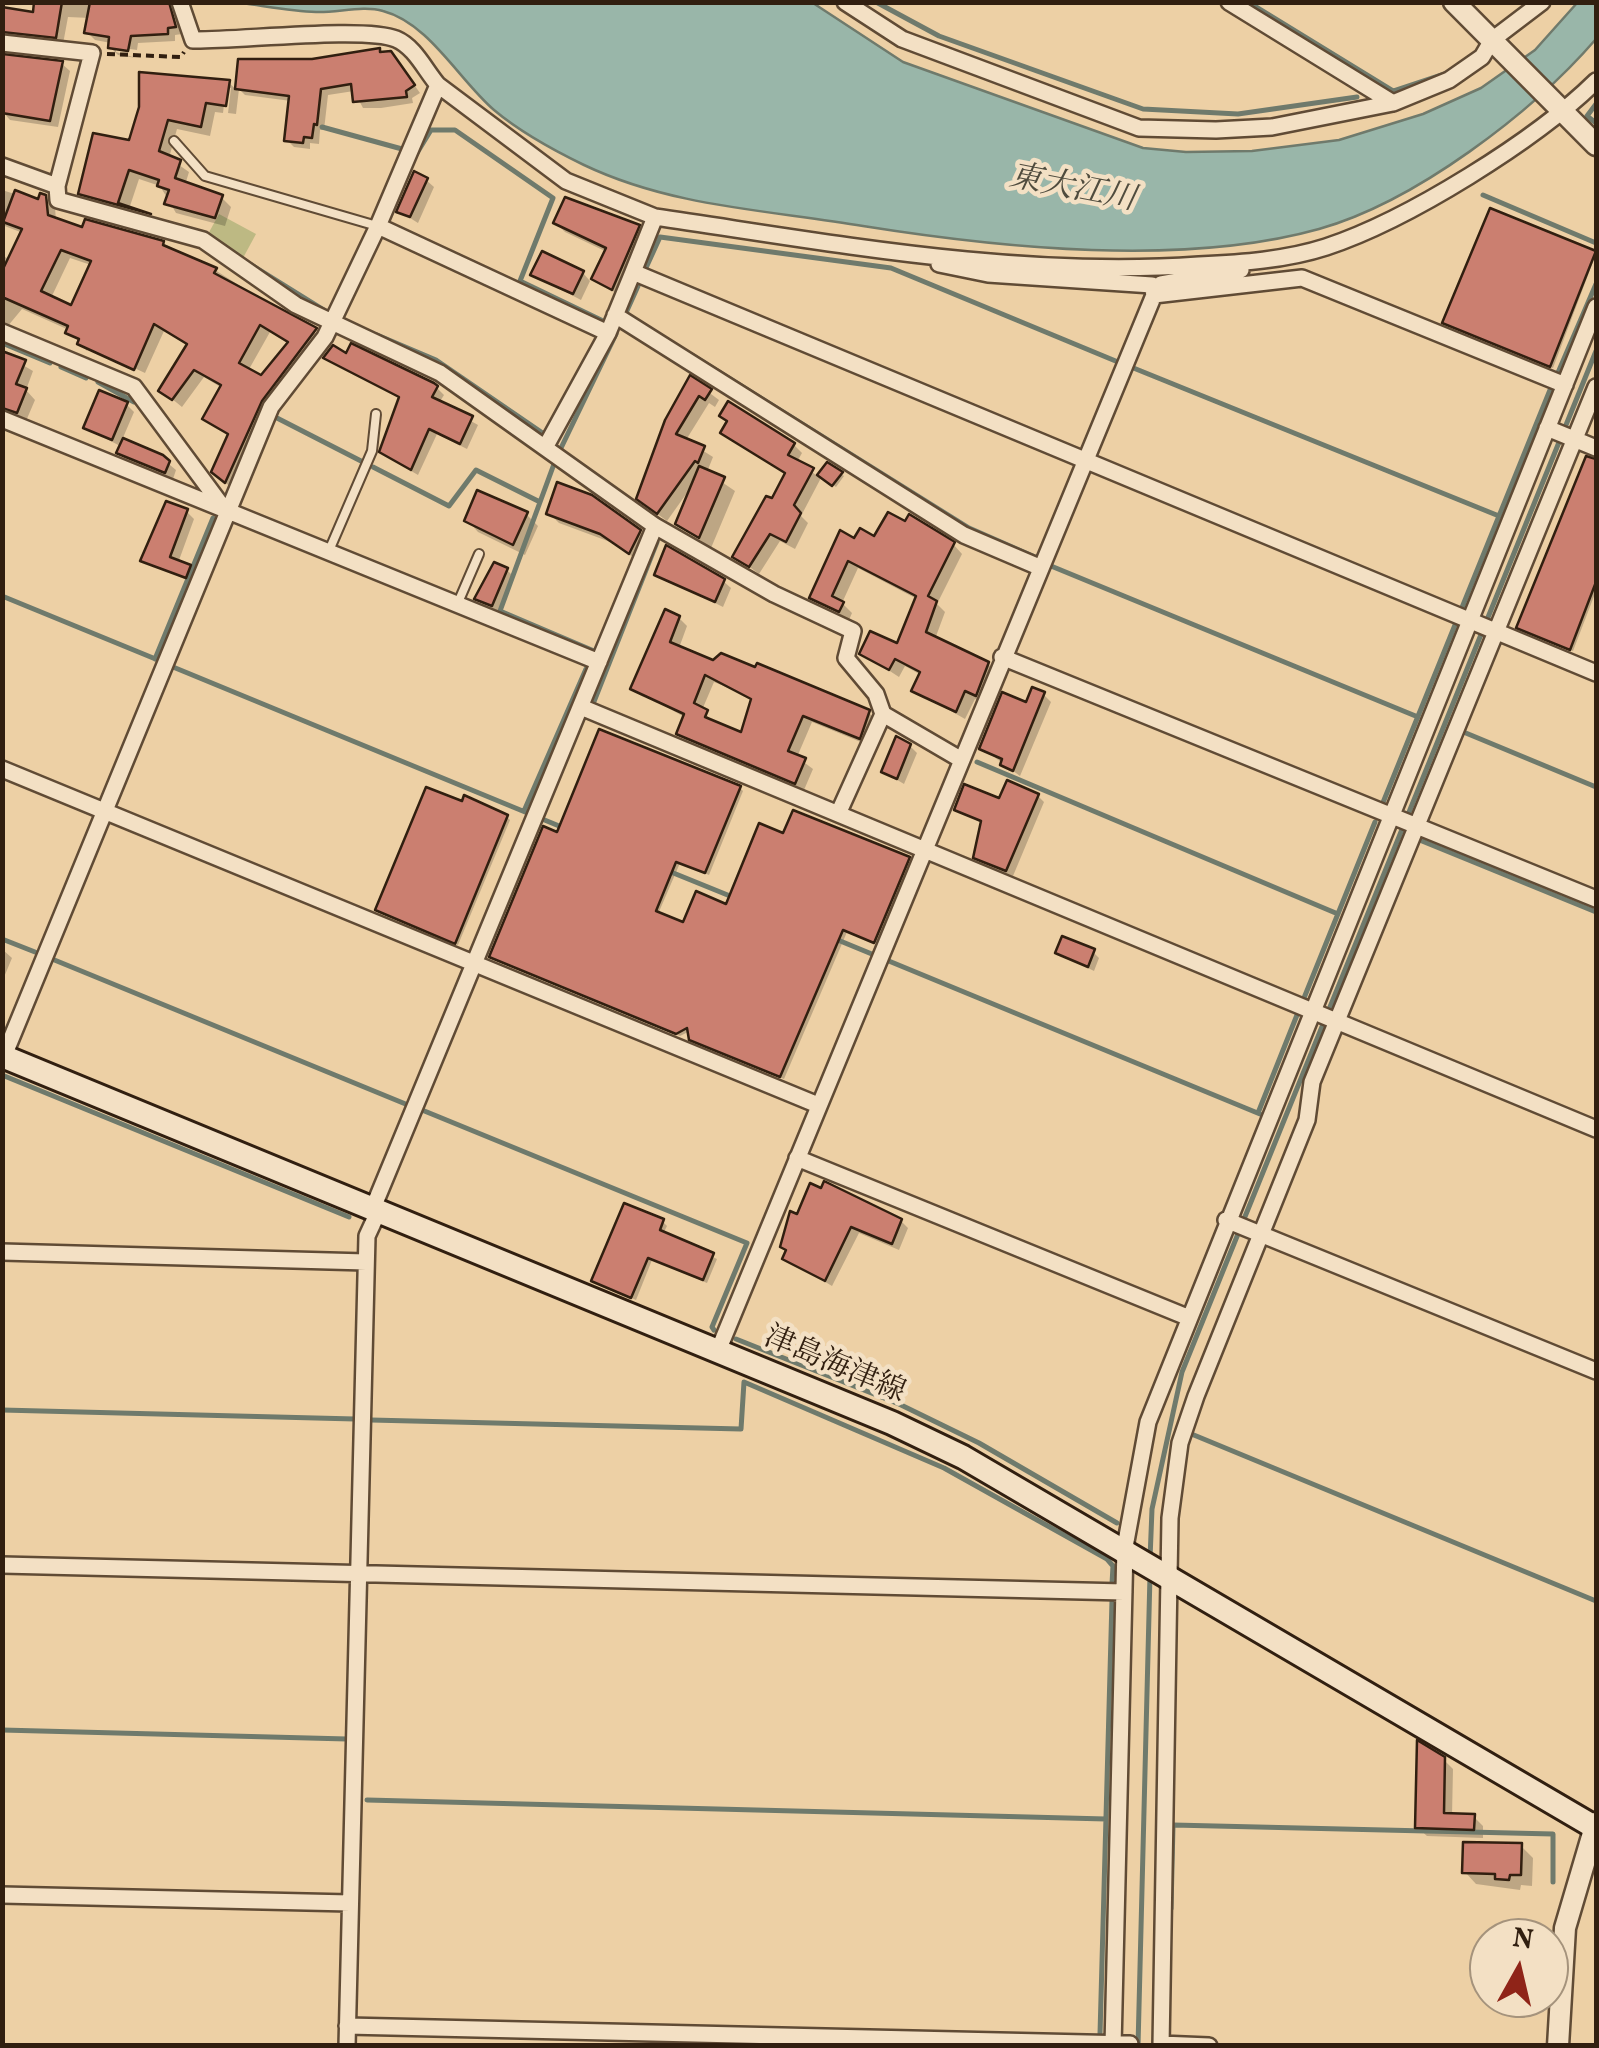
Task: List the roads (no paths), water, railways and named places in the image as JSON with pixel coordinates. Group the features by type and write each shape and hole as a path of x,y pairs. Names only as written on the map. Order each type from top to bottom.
{"main road":[{"name":"津島海津線","path":"3,1056 718,1351 964,1457 1125,1547 1596,1826"}],"street":[{"path":"180,2 192,40 395,38 412,50 438,84 566,182 655,217 927,257 1152,268 1260,260 1327,246 1381,222 1560,113 1596,80"},
{"path":"845,2 902,39 1139,128 1272,127 1393,103 1449,80 1499,47 1542,2"},
{"path":"1228,2 1393,103"},
{"path":"1454,2 1596,146"},
{"path":"2,43 92,53 58,186 58,200 203,240 296,305 440,373 656,526 774,594 853,631 846,658 876,694 883,714 960,760"},
{"path":"3,1056 271,407 332,322 438,84"},
{"path":"2,166 58,186"},
{"path":"546,446 608,333 655,217"},
{"path":"378,226 608,333"},
{"path":"927,257 940,266 988,274 1153,290 1302,278 1565,385"},
{"path":"1153,290 1229,272 1260,260"},
{"path":"632,272 1596,673"},
{"path":"718,1351 1153,290"},
{"path":"348,2026 1119,2044 1125,1547 1148,1422 1392,816 1484,627 1562,434 1565,385 1596,307"},
{"path":"615,316 964,535 1040,567"},
{"path":"2,332 134,386 228,513"},
{"path":"1210,2046 1161,2045 1164,1572 1180,1443 1259,1232 1308,1120 1312,1082 1415,825 1484,627 1562,434 1596,387"},
{"path":"2,419 599,662"},
{"path":"1562,434 1596,448"},
{"path":"347,2046 367,1236 474,963 656,526"},
{"path":"1002,657 1596,899"},
{"path":"580,707 1596,1128"},
{"path":"838,814 883,714"},
{"path":"2,769 818,1105"},
{"path":"797,1158 1187,1318"},
{"path":"1230,1221 1596,1371"},
{"path":"2,1252 366,1262"},
{"path":"2,1565 1124,1592"},
{"path":"1558,2046 1566,1928 1596,1826"},
{"path":"2,1895 350,1903"}],"lane":[{"path":"174,141 205,176 378,226"},
{"path":"328,553 372,451 376,414"},
{"path":"457,605 479,554"}],"water":[{"name":"東大江川","path":"241,3 813,3 903,62 1143,148 1186,152 1252,151 1339,140 1423,114 1481,88 1535,50 1577,3 1596,3 1596,39 1539,96 1470,152 1432,177 1356,216 1266,241 1210,248 1092,250 917,234 721,205 651,190 584,165 515,125 481,98 429,40 400,17 375,9 316,12"}],"waterway":[{"path":"876,2 939,36 1143,109 1238,114 1357,97"},
{"path":"1248,2 1393,91 1447,73"},
{"path":"1596,104 1587,116 1596,123"},
{"path":"322,127 402,149"},
{"path":"417,153 431,130 455,130 553,198 520,281 601,320"},
{"path":"1483,195 1596,243"},
{"path":"645,270 660,237 891,268 1118,362"},
{"path":"250,264 324,310"},
{"path":"1557,375 1596,284"},
{"path":"625,315 638,286"},
{"path":"561,448 616,334"},
{"path":"377,335 436,360 544,434"},
{"path":"2,343 50,363"},
{"path":"1150,1559 1152,1509 1182,1372 1596,351"},
{"path":"692,355 969,528 1035,557"},
{"path":"61,367 86,378"},
{"path":"1131,367 1499,516"},
{"path":"98,382 134,402"},
{"path":"1461,610 1550,390"},
{"path":"277,418 361,461"},
{"path":"554,464 500,611 594,651"},
{"path":"373,467 449,506 476,470 540,502"},
{"path":"155,659 213,518"},
{"path":"598,707 593,704 657,542"},
{"path":"1051,566 1418,717"},
{"path":"2,596 158,660"},
{"path":"1382,805 1455,625"},
{"path":"173,667 564,828"},
{"path":"524,811 586,669"},
{"path":"1461,731 1596,787"},
{"path":"977,762 1338,914"},
{"path":"1304,998 1375,822"},
{"path":"1422,841 1596,912"},
{"path":"666,870 735,898"},
{"path":"833,938 1260,1114"},
{"path":"2,939 35,952"},
{"path":"52,959 408,1105"},
{"path":"1258,1113 1297,1015"},
{"path":"2,1075 349,1217"},
{"path":"422,1110 747,1243 714,1330"},
{"path":"736,1339 899,1404 979,1443 1117,1523"},
{"path":"371,1420 741,1429 744,1382 944,1468 1107,1559 1113,1566 1112,1584"},
{"path":"2,1410 355,1419"},
{"path":"1189,1433 1596,1601"},
{"path":"1138,2046 1150,1575"},
{"path":"1100,2034 1112,1600"},
{"path":"2,1730 347,1739"},
{"path":"367,1800 1106,1819"},
{"path":"1171,1909 1173,1825 1553,1834 1553,1882"}]}
